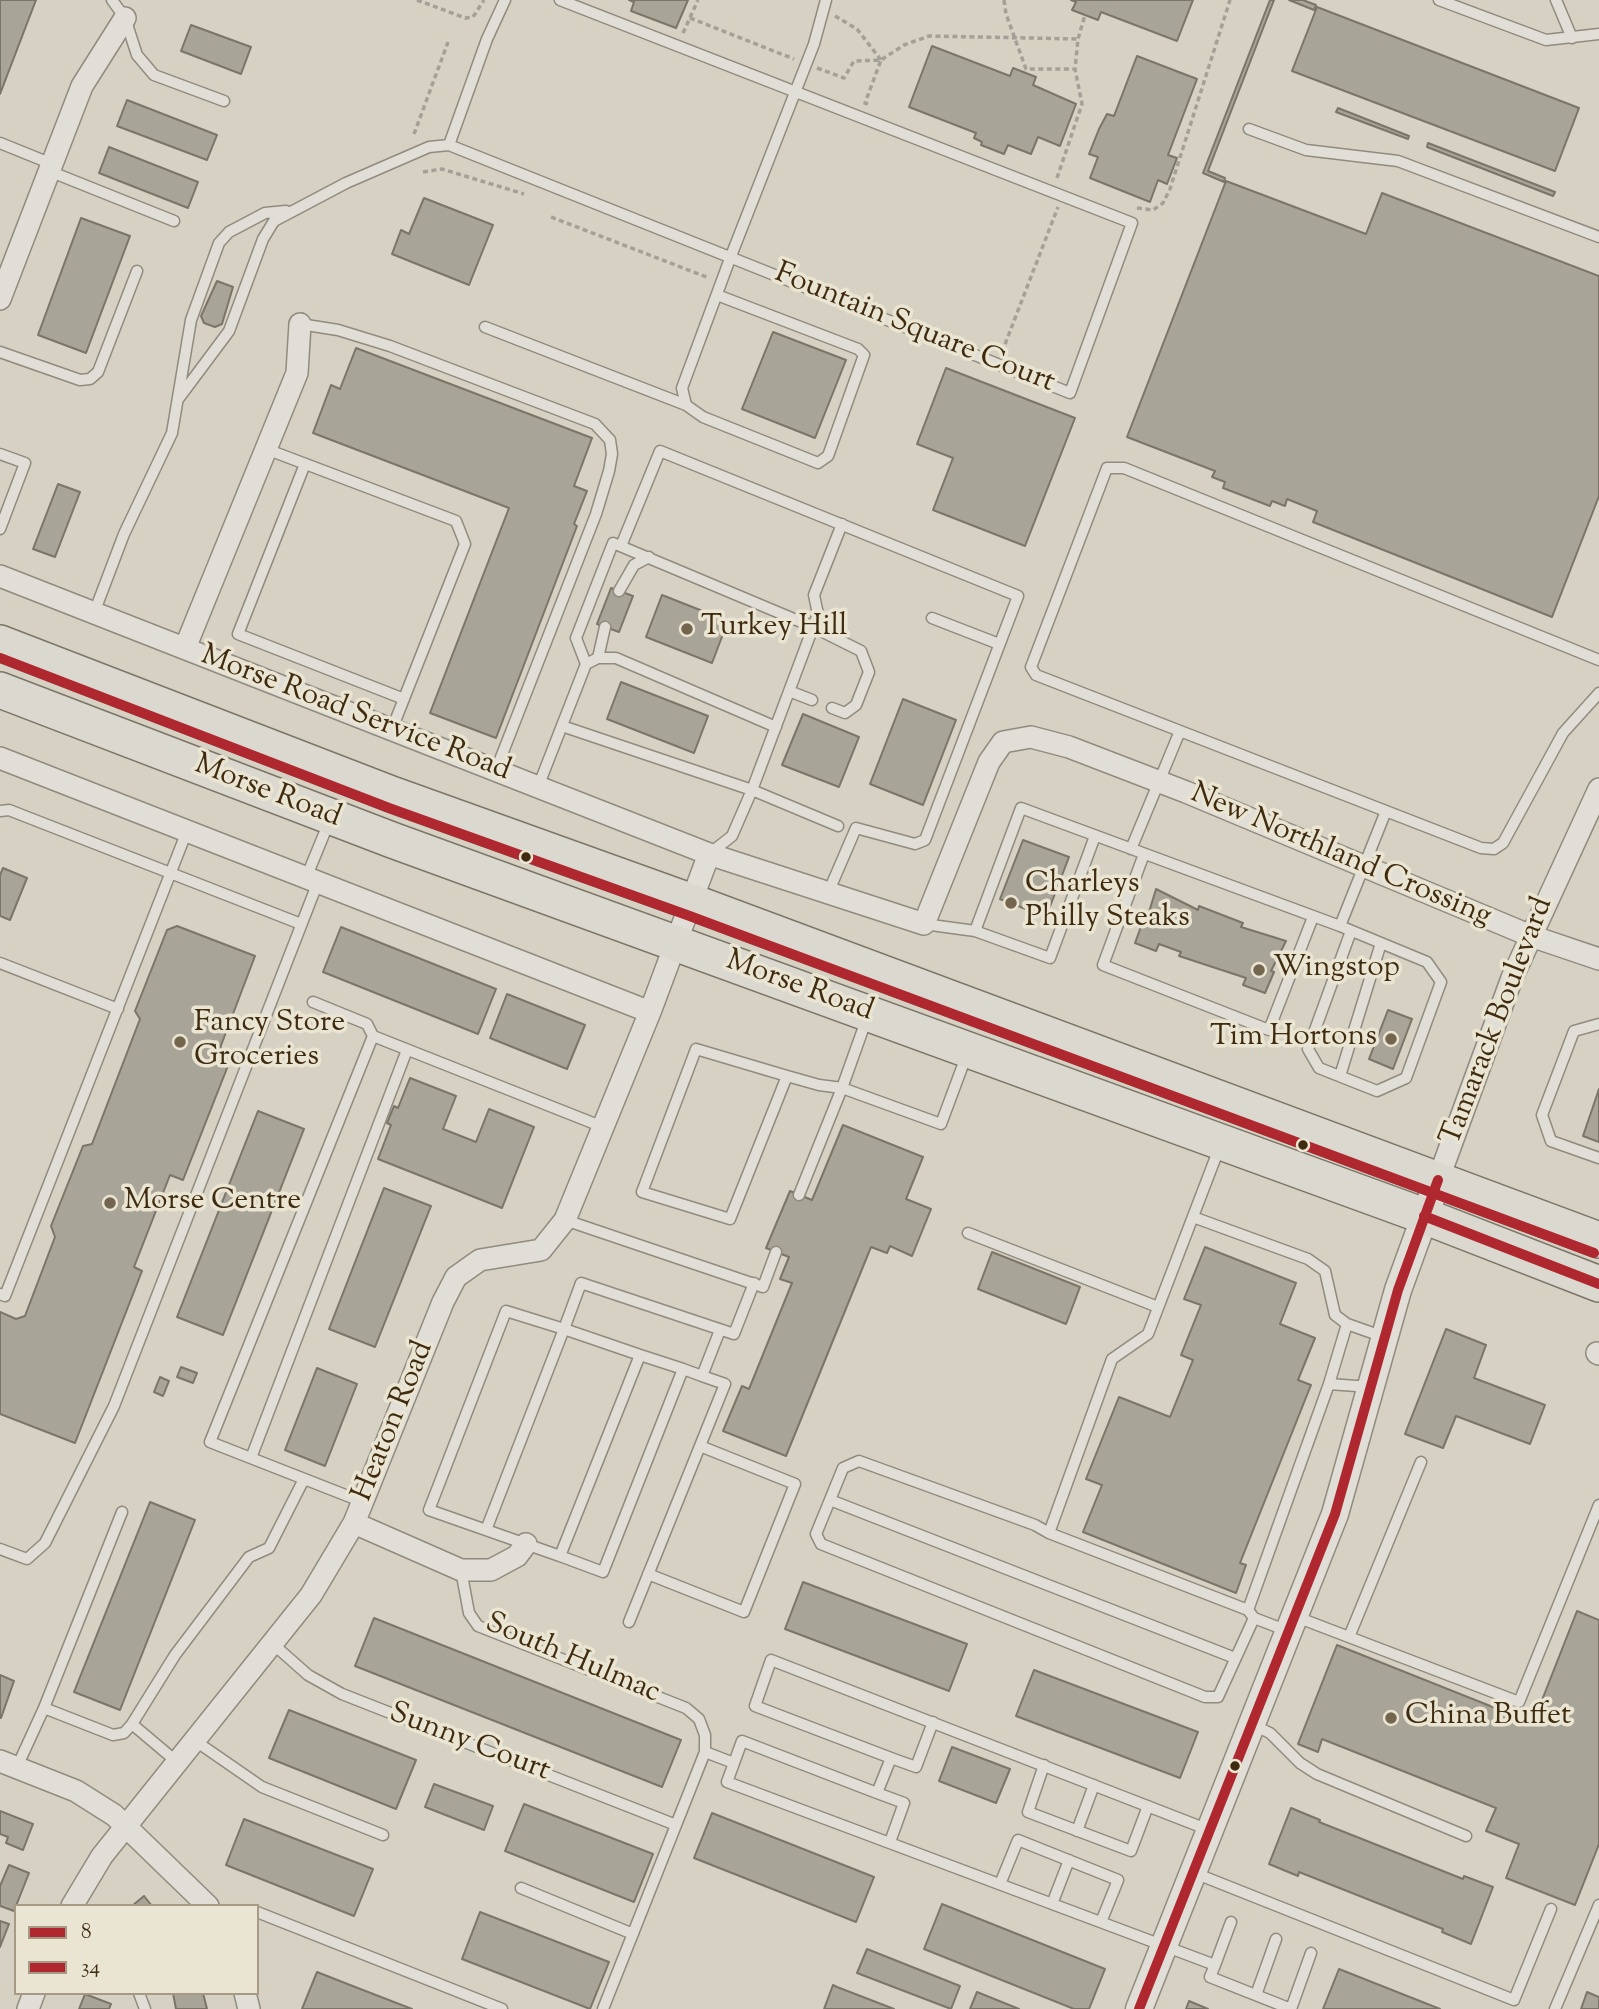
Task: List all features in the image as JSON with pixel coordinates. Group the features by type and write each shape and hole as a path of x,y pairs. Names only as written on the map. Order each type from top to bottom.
{"main road":[{"name":"Morse Road","path":"0,643 406,799 692,902 1599,1240"},
{"path":"1,692 24,685 100,704 149,722 180,726 212,725"},
{"name":"Morse Road","path":"1,692 331,817 1424,1216 1599,1284"}],"street":[{"path":"0,299 82,86 125,18"},
{"path":"185,649 297,373 300,324"},
{"name":"Morse Road Service Road","path":"0,576 709,854 924,924"},
{"name":"New Northland Crossing","path":"924,924 989,762 1003,742 1031,737 1069,747 1531,936 1599,959"},
{"path":"0,758 649,1012"},
{"name":"Tamarack Boulevard","path":"1139,2009 1335,1514 1385,1337 1424,1216 1482,1053 1531,936 1599,789"},
{"path":"674,942 709,854"},
{"name":"Heaton Road","path":"73,1904 102,1856 311,1595 354,1523 443,1302 456,1277 480,1260 541,1250 565,1220 649,1012 674,942"},
{"path":"354,1523 461,1570 491,1570 517,1556 526,1544"},
{"path":"8,1764 76,1791 127,1825 206,1904"}],"lane":[{"path":"111,0 125,18 136,55 155,75 224,101"},
{"path":"179,398 229,331 263,239 274,221 289,211 429,148 449,145 487,39 505,0"},
{"name":"Fountain Square Court","path":"449,145 1070,393 1132,223 560,0"},
{"path":"1439,0 1466,5 1546,40 1599,34"},
{"path":"1556,0 1572,38"},
{"path":"686,405 682,388 807,64 825,4"},
{"path":"1249,129 1306,150 1398,161 1599,237"},
{"path":"0,143 174,221"},
{"path":"94,613 124,534 172,433 189,330 219,243 229,232 265,213 289,211"},
{"path":"0,352 80,380 90,379 99,372 137,271"},
{"path":"485,327 686,405 704,417 818,463 828,456 864,355 858,349 717,295"},
{"path":"300,324 338,330 415,355 595,424 610,440 610,471 596,514 496,770"},
{"path":"266,449 456,522 465,544 392,729"},
{"path":"621,546 660,451 1018,596 925,840 915,844 856,828 828,893"},
{"path":"0,453 25,463 0,529"},
{"path":"305,464 238,634 404,699"},
{"path":"1599,660 1124,468 1107,468 1031,667 1036,674 1180,731 1481,848 1494,849 1503,843 1563,733 1599,693"},
{"path":"709,854 732,836 752,790 818,614 814,595 842,524"},
{"path":"538,786 586,664 576,638 613,543 813,627 861,651 869,672 856,705 845,713 832,708"},
{"path":"619,591 634,565 649,557"},
{"path":"932,618 999,644"},
{"path":"598,658 605,627"},
{"path":"586,664 598,658 616,659 776,727"},
{"path":"789,691 812,700"},
{"path":"562,726 752,790 838,826"},
{"path":"1131,849 1161,783 1180,731"},
{"path":"975,931 1021,808 1340,926 1427,962 1441,982 1406,1077 1377,1091 1319,1068 1308,1049 1351,931"},
{"path":"0,811 9,810 302,924"},
{"path":"1340,926 1386,811"},
{"path":"0,1549 27,1559 45,1544 114,1406 302,924 331,817"},
{"path":"0,1294 5,1296 187,831"},
{"path":"924,924 975,931 1050,958 1095,836"},
{"path":"1144,854 1103,965 1269,1030 1313,917"},
{"path":"1340,1076 1381,943"},
{"path":"0,963 118,1009"},
{"path":"313,1002 368,1024 373,1036 210,1442 363,1502"},
{"path":"799,1195 869,1014"},
{"path":"1599,1024 1574,1031 1542,1115 1551,1141 1599,1158"},
{"path":"373,1036 603,1127"},
{"path":"787,1076 730,1219 642,1192 696,1049 787,1076 842,1088 941,1124 968,1051"},
{"path":"251,1458 407,1050"},
{"path":"1049,1533 1112,1359 1148,1334 1221,1144"},
{"path":"1193,1217 1308,1259 1325,1271 1335,1315 1347,1324 1385,1337"},
{"path":"565,1220 763,1287 776,1252"},
{"path":"968,1233 1158,1307"},
{"path":"486,1530 581,1283 734,1334 754,1283"},
{"path":"629,1622 725,1384 564,1329 506,1311 429,1510 603,1572 683,1370"},
{"path":"1347,1324 1251,1614 1218,1697 1205,1697 821,1544 816,1534 843,1468 859,1461 1035,1525 1251,1614 1349,1637 1519,1702 1599,1505"},
{"path":"702,1376 720,1330"},
{"path":"560,1556 640,1355"},
{"path":"1329,1384 1372,1387"},
{"path":"648,1574 744,1612 795,1484 700,1447"},
{"path":"1349,1637 1421,1462"},
{"path":"44,1708 113,1735 124,1733 175,1655 249,1557 269,1548 304,1479"},
{"path":"830,1500 1235,1658"},
{"path":"8,1764 44,1708 122,1512"},
{"name":"South Hulmac","path":"461,1570 469,1613 478,1626 686,1708 699,1719 705,1735 705,1752"},
{"name":"Sunny Court","path":"273,1644 308,1675 342,1694 676,1825"},
{"path":"933,1722 916,1767 754,1706 771,1660 933,1722 1044,1765 1209,1830"},
{"path":"132,1724 177,1762"},
{"path":"1251,1724 1270,1733 1300,1763 1317,1774 1466,1836"},
{"path":"194,1740 262,1787 383,1835"},
{"path":"890,1842 904,1803 742,1741 727,1782 1215,1965"},
{"path":"603,2009 705,1752 734,1763"},
{"path":"877,1793 891,1758"},
{"path":"1044,1765 1028,1812 1131,1851 1148,1806"},
{"path":"1077,1831 1094,1785"},
{"path":"1000,1884 1018,1840 1118,1880 1101,1922"},
{"path":"1052,1904 1069,1860"},
{"path":"1192,1872 1514,2000 1551,1909"},
{"path":"521,1888 633,1934"},
{"path":"1555,2009 1598,1905"},
{"path":"259,1913 502,2009"},
{"path":"1231,1922 1210,1977 1291,2009 1311,1953"},
{"path":"1256,1995 1276,1939"}],"path":[{"path":"417,0 465,18 473,18 484,0"},
{"path":"671,28 683,33 698,0"},
{"path":"1004,0 1026,69 1075,69"},
{"path":"1126,205 1153,210 1167,196 1230,0"},
{"path":"825,4 856,29 881,60"},
{"path":"1069,182 1057,178 1082,104 1075,69 1078,38 1085,15"},
{"path":"690,18 844,78 854,61 881,60 904,45 929,36 1078,38"},
{"path":"414,134 448,42"},
{"path":"878,108 865,103 881,60"},
{"path":"423,172 442,169 524,194"},
{"path":"1002,352 1059,206"},
{"path":"551,217 710,279"}],"building":[{"path":"0,0 36,0 0,94"},
{"path":"629,0 688,0 676,28 631,11 634,2"},
{"path":"1071,0 1193,0 1177,41 1101,12 1098,20 1072,10 1076,2"},
{"path":"1270,0 1274,0 1208,171 1225,178 1224,182 1203,173"},
{"path":"1289,0 1303,0 1316,5 1314,10"},
{"path":"1317,7 1579,108 1555,171 1292,71"},
{"path":"191,25 251,47 241,74 181,51"},
{"path":"932,46 1010,76 1013,68 1036,77 1033,85 1076,104 1060,146 1038,137 1031,154 1008,145 1004,154 981,145 982,142 974,138 976,133 909,107"},
{"path":"1137,56 1197,79 1168,155 1177,158 1167,184 1158,180 1150,202 1090,178 1098,157 1089,154 1107,114 1114,116"},
{"path":"127,100 217,135 207,160 117,126"},
{"path":"1338,108 1409,136 1408,139 1336,112"},
{"path":"1428,143 1555,192 1553,196 1427,147"},
{"path":"109,147 198,182 188,208 99,173"},
{"path":"1226,181 1366,234 1382,193 1599,276 1599,496 1552,617 1313,522 1317,511 1287,499 1285,506 1272,501 1270,506 1223,488 1225,482 1212,477 1215,471 1127,437"},
{"path":"424,198 493,225 469,285 392,254 401,230 409,234"},
{"path":"81,218 130,236 86,353 38,335"},
{"path":"217,281 233,287 222,324 215,327 204,323 201,316"},
{"path":"773,332 846,360 815,438 742,409"},
{"path":"356,348 592,438 574,486 587,491 574,524 577,526 496,738 430,713 509,508 313,433 331,385 340,389"},
{"path":"946,368 1075,418 1025,546 933,510 953,458 917,444"},
{"path":"58,484 80,492 55,557 33,549"},
{"path":"611,588 633,596 619,632 597,624"},
{"name":"Turkey Hill","path":"662,595 728,621 712,663 646,637"},
{"name":"Turkey Hill","path":"621,682 708,716 694,753 607,719"},
{"path":"903,699 956,720 923,805 870,784"},
{"path":"803,714 859,737 839,787 782,765"},
{"path":"1023,840 1069,857 1046,917 1000,899"},
{"path":"3,868 27,878 10,920 0,916 0,875"},
{"path":"1156,889 1198,910 1199,906 1243,923 1241,927 1286,941 1271,971 1274,972 1265,993 1243,985 1246,978 1179,956 1181,952 1159,944 1156,951 1135,943 1143,921 1146,922"},
{"name":"Morse Centre","path":"177,926 255,956 220,1048 233,1053 183,1180 170,1175 134,1267 142,1271 75,1443 0,1414 0,1312 16,1319 25,1316 55,1237 51,1226 83,1146 92,1144 140,1019 135,1011 167,930"},
{"path":"341,927 496,989 478,1034 323,972"},
{"path":"507,994 585,1025 567,1069 490,1038"},
{"name":"Tim Hortons","path":"1388,1010 1412,1019 1393,1069 1369,1059"},
{"path":"410,1078 456,1096 443,1129 476,1142 489,1109 534,1127 502,1208 378,1159 391,1125 387,1123 394,1106 398,1108"},
{"path":"1599,1089 1599,1142 1583,1136"},
{"path":"258,1111 304,1129 223,1335 177,1317"},
{"path":"843,1125 923,1157 906,1199 931,1209 912,1256 890,1246 887,1253 871,1247 786,1456 723,1431 742,1386 749,1389 792,1283 780,1279 789,1257 766,1248 790,1191 812,1200"},
{"path":"384,1188 431,1206 375,1347 329,1329"},
{"path":"1205,1247 1296,1283 1280,1324 1315,1338 1298,1380 1311,1385 1240,1563 1246,1565 1236,1593 1083,1532 1102,1485 1086,1479 1119,1397 1170,1417 1193,1360 1181,1355 1201,1305 1184,1299"},
{"path":"992,1252 1080,1287 1066,1324 978,1289"},
{"path":"1446,1329 1486,1345 1474,1378 1545,1405 1530,1444 1456,1416 1443,1448 1405,1434"},
{"path":"181,1367 197,1373 193,1383 177,1377"},
{"path":"317,1368 357,1384 325,1466 285,1450"},
{"path":"160,1377 169,1381 163,1396 154,1392"},
{"path":"150,1502 195,1520 120,1710 74,1692"},
{"path":"803,1582 967,1644 949,1691 785,1629"},
{"path":"1577,1611 1599,1620 1599,1844 1575,1905 1506,1878 1519,1844 1486,1831 1496,1808 1322,1739 1318,1752 1298,1744 1337,1645 1533,1723"},
{"path":"374,1618 681,1740 662,1787 355,1666"},
{"path":"1034,1670 1198,1732 1180,1778 1016,1716"},
{"path":"0,1675 14,1681 1,1718 0,1718"},
{"path":"289,1710 416,1760 396,1809 269,1758"},
{"path":"952,1747 1010,1769 996,1803 939,1781"},
{"path":"434,1784 493,1806 484,1830 425,1807"},
{"path":"524,1804 653,1854 634,1902 505,1851"},
{"path":"1291,1808 1320,1820 1319,1822 1463,1879 1464,1876 1493,1887 1471,1944 1442,1932 1443,1929 1299,1872 1298,1876 1269,1864"},
{"path":"0,1811 33,1824 23,1850 6,1843 8,1837 0,1834"},
{"path":"712,1813 874,1877 856,1922 694,1858"},
{"path":"244,1819 373,1869 354,1916 226,1865"},
{"path":"9,1865 29,1873 17,1904 14,1904 14,1911 0,1906 0,1886"},
{"path":"144,1896 150,1904 134,1904"},
{"path":"942,1904 1105,1969 1089,2009 1074,2009 924,1949"},
{"path":"480,1912 609,1962 590,2009 462,1959"},
{"path":"0,1921 9,1924 0,1947"},
{"path":"867,1949 960,1986 951,2009 857,1973"},
{"path":"1339,1969 1440,2009 1323,2009"},
{"path":"317,1972 350,1985 412,2009 302,2009"},
{"path":"833,1985 837,1987 894,2009 824,2009"},
{"path":"977,1992 1019,2009 970,2009"},
{"path":"1587,1992 1599,1997 1599,2009 1581,2009"},
{"path":"85,1995 111,2004 109,2009 79,2009"},
{"path":"173,1995 204,1995 207,2009 176,2009"},
{"path":"1189,2001 1208,2009 1186,2009"}],"transit line":[{"name":"34","path":"0,658 389,808 687,915 1594,1253"},
{"name":"8","path":"1139,2009 1335,1514 1398,1290 1438,1180"},
{"name":"8","path":"1424,1216 1599,1284"}],"place":[{"name":"Turkey Hill","path":"687,629"},
{"name":"Charleys Philly Steaks","path":"1011,903"},
{"name":"Wingstop","path":"1259,970"},
{"name":"Tim Hortons","path":"1391,1039"},
{"name":"Fancy Store Groceries","path":"180,1042"},
{"name":"Morse Centre","path":"110,1203"},
{"name":"China Buffet","path":"1391,1718"}]}
